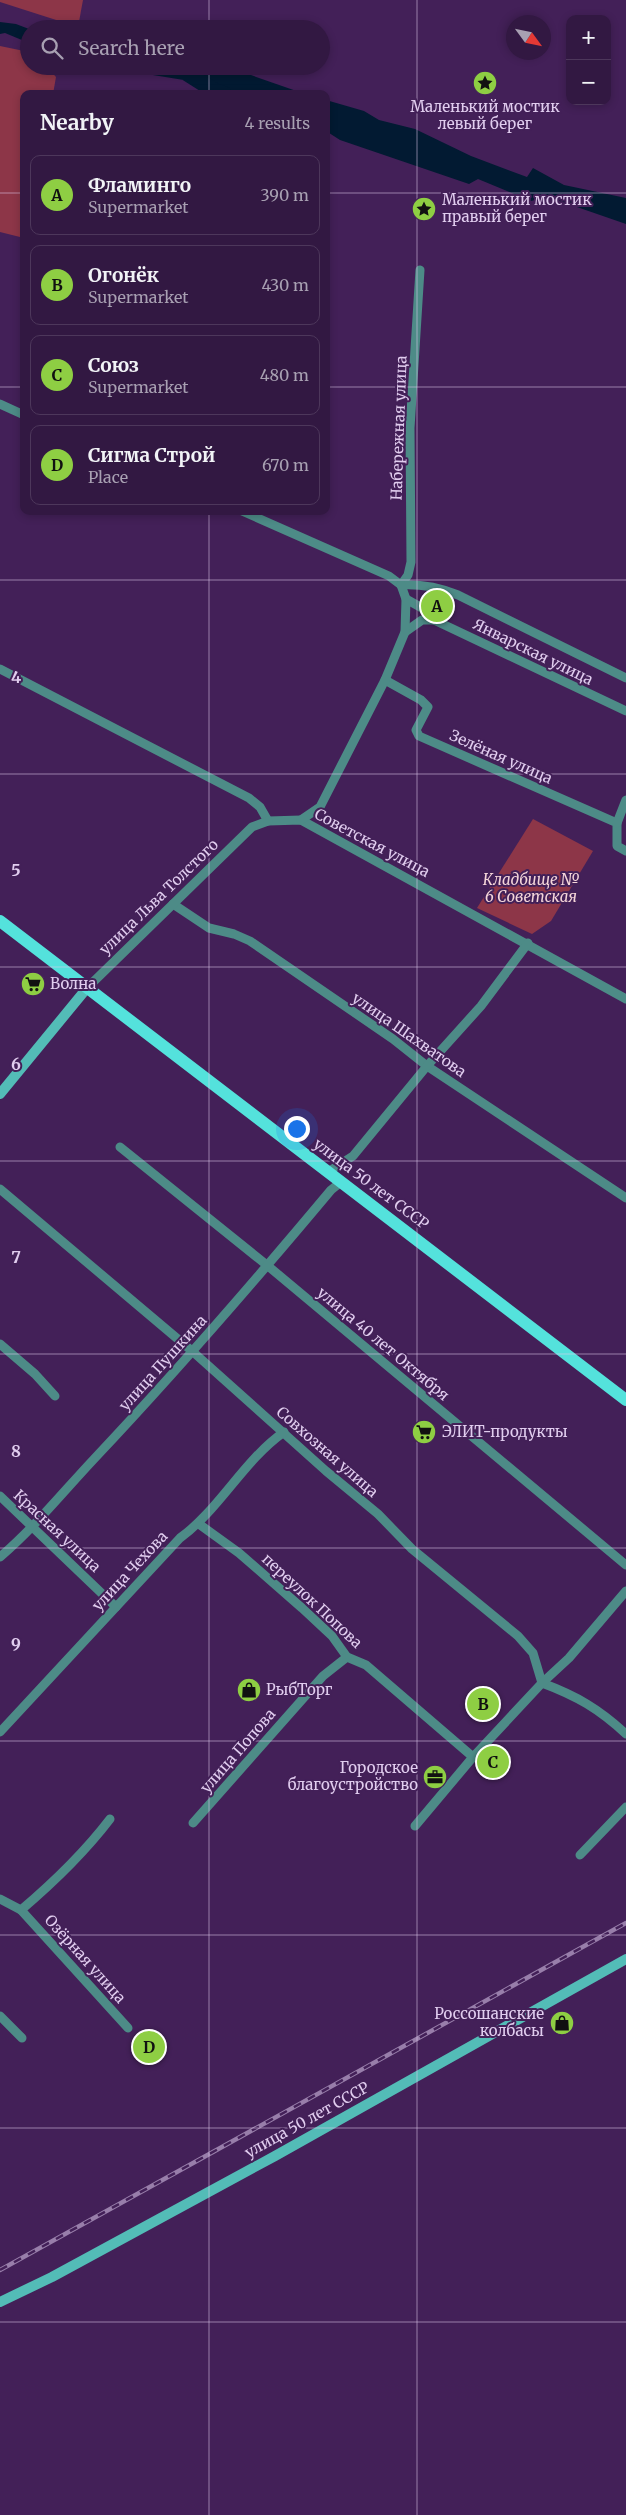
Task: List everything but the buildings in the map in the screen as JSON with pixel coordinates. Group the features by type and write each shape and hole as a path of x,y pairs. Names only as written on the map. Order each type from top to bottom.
{"main road":[{"name":"улица 50 лет СССР","path":"0,922 626,1400"}],"street":[{"name":"Набережная улица","path":"401,585 408,575 411,562 410,428 420,270"},
{"path":"0,404 20,413"},
{"path":"251,515 389,576 401,585 406,598 405,632 385,680 320,807 301,820"},
{"path":"401,585 420,584 458,595 626,678"},
{"name":"Январская улица","path":"406,598 422,608 434,620 626,711"},
{"path":"405,632 422,620 434,620"},
{"path":"0,669 249,798 260,808 268,821"},
{"name":"Зелёная улица","path":"385,680 420,700 428,707 416,730 419,736 617,823"},
{"path":"626,800 617,823 617,846 626,851"},
{"name":"Советская улица","path":"268,821 301,820 528,943 626,999"},
{"name":"улица Льва Толстого","path":"1,1092 87,988 252,827 268,821"},
{"name":"улица Шахватова","path":"173,904 209,928 234,934 250,941 386,1034 427,1066 626,1198"},
{"path":"328,1172 353,1156 427,1066 480,1006 528,943"},
{"name":"улица 40 лет Октября","path":"120,1148 268,1266 626,1565"},
{"name":"улица Пушкина","path":"0,1558 21,1539 192,1351 268,1266 331,1190 340,1182"},
{"name":"Совхозная улица","path":"1,1192 192,1351 378,1514 412,1549 518,1636 533,1653 542,1683"},
{"path":"0,1344 35,1374 55,1396"},
{"name":"улица Чехова","path":"0,1732 180,1538 199,1524 268,1444 284,1432"},
{"name":"Красная улица","path":"0,1496 116,1607"},
{"name":"переулок Попова","path":"199,1524 239,1553 302,1608 332,1636 347,1657 366,1665 473,1757"},
{"path":"415,1826 473,1757 542,1683 569,1658 626,1591"},
{"name":"улица Попова","path":"193,1823 323,1676 347,1657"},
{"path":"542,1683 580,1699 603,1713 626,1734"},
{"path":"580,1855 626,1807"},
{"path":"20,1910 61,1875 93,1842 110,1819"},
{"name":"Озёрная улица","path":"0,1898 20,1910 128,2028"},
{"name":"улица 50 лет СССР","path":"0,2302 52,2277 275,2156 626,1959"},
{"path":"0,2016 22,2038"}],"green space":[{"path":"0,0 83,0 79,20 56,20 0,2"},
{"path":"0,46 20,50 20,75 54,75 56,77 54,90 20,90 20,237 0,232"},
{"name":"Кладбище № 6 Советская","path":"533,819 593,851 551,921 532,934 477,908"}],"water":[{"path":"0,22 20,26 20,39 5,33 0,34"},
{"path":"183,75 251,75 294,90 215,90"},
{"path":"330,101 364,111 379,120 415,129 471,156 527,177 533,168 564,185 626,198 626,224 548,197 531,201 478,179 469,184 340,140 330,134"}],"waterway":[{"path":"190,75 213,90"}],"railway":[{"path":"0,2270 626,1923"}],"place":[{"name":"Маленький мостик левый берег","path":"485,83"},
{"name":"Маленький мостик правый берег","path":"424,209"},
{"name":"Фламинго","path":"437,606"},
{"name":"Волна","path":"33,984"},
{"name":"ЭЛИТ-продукты","path":"424,1432"},
{"name":"РыбТорг","path":"249,1690"},
{"name":"Огонёк","path":"483,1704"},
{"name":"Союз","path":"493,1762"},
{"name":"Городское благоустройство","path":"435,1777"},
{"name":"Россошанские колбасы","path":"562,2023"},
{"name":"Сигма Строй","path":"149,2047"}]}
